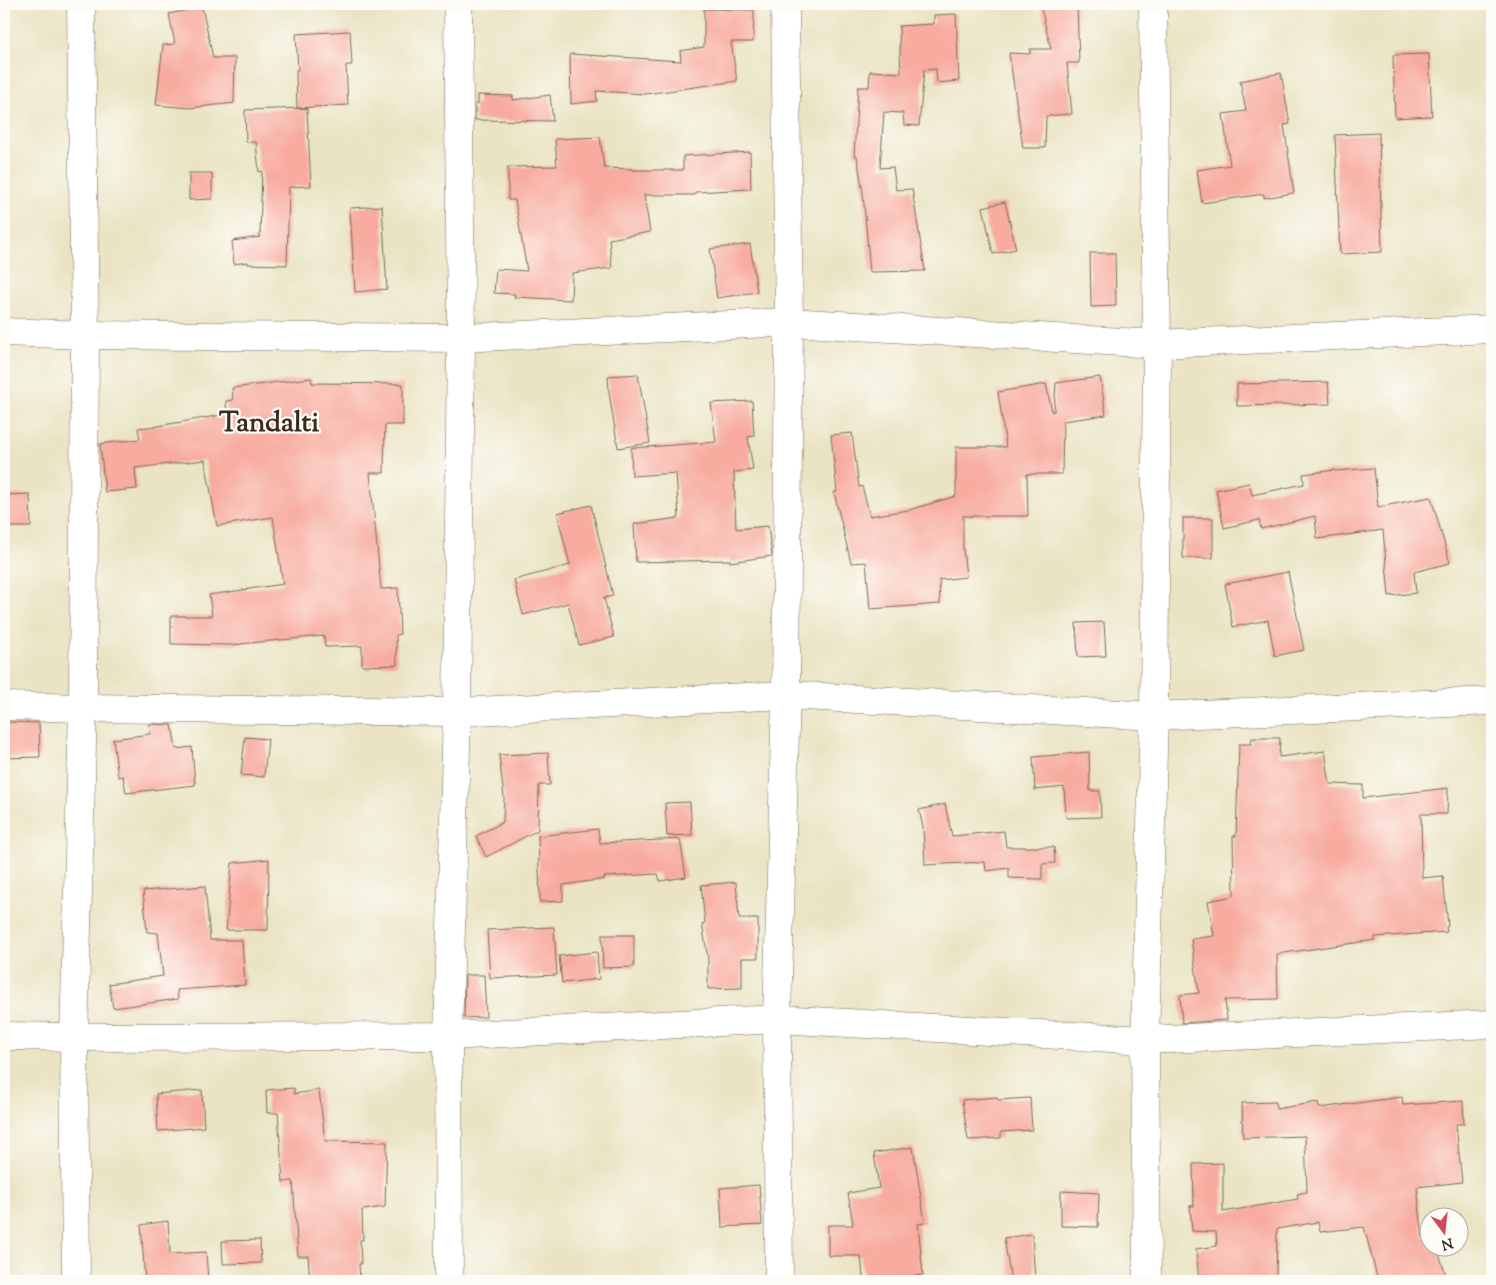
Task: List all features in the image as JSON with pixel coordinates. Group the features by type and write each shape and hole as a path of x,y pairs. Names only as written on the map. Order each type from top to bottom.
{"street":[{"path":"76,1281 74,1037 83,708 86,335 81,4"},
{"path":"449,1281 448,1036 457,712 461,338 458,4"},
{"path":"779,1281 777,1019 786,696 789,322 786,4"},
{"path":"1147,1281 1145,1040 1154,716 1157,344 1153,4"},
{"path":"4,332 86,335 461,338 789,322 1157,344 1492,329"},
{"path":"4,706 457,712 786,696 1154,716 1492,700"},
{"path":"4,1036 448,1036 777,1019 1145,1040 1492,1024"}],"building":[{"path":"1040,4 1077,4 1079,63 1067,63 1072,114 1046,116 1045,148 1023,148 1009,53 1030,54 1030,49 1051,49"},
{"path":"202,7 213,58 235,58 234,103 190,108 156,105 163,45 175,44 169,14"},
{"path":"704,9 754,10 753,42 731,42 737,81 646,94 596,91 597,101 571,104 570,54 681,61 680,51 704,47"},
{"path":"956,14 959,81 937,83 936,69 924,70 919,126 904,125 903,113 884,112 880,168 893,167 896,190 912,189 925,271 870,272 863,193 857,156 854,156 858,87 869,87 870,71 901,73 899,26 934,24 934,15"},
{"path":"350,31 352,65 346,65 348,105 297,108 296,70 298,70 296,34"},
{"path":"1429,54 1432,116 1395,118 1393,55"},
{"path":"1281,73 1290,124 1284,125 1294,193 1264,198 1264,194 1202,203 1197,170 1230,165 1223,114 1246,111 1240,81"},
{"path":"478,95 513,96 513,100 550,95 553,121 475,120 475,104 478,104"},
{"path":"307,108 311,186 289,187 287,265 248,264 248,262 234,264 232,241 260,237 262,171 259,172 256,142 246,142 245,110"},
{"path":"1379,133 1382,252 1340,254 1335,135"},
{"path":"600,137 604,168 683,170 683,156 750,152 751,189 695,192 695,195 644,195 650,232 609,239 612,268 572,273 571,300 514,297 515,294 494,293 496,269 527,271 515,200 508,200 508,167 557,166 555,139"},
{"path":"189,173 212,173 212,199 189,200"},
{"path":"1005,202 1016,249 993,254 983,207"},
{"path":"382,206 387,289 355,292 350,208"},
{"path":"750,244 757,292 717,298 710,249"},
{"path":"1090,253 1115,253 1116,306 1091,307"},
{"path":"638,374 650,443 618,448 608,376"},
{"path":"1100,377 1106,415 1063,421 1062,474 1027,474 1028,516 963,516 963,548 966,577 939,580 940,604 870,609 866,562 851,563 834,492 837,492 831,435 852,433 859,487 862,486 870,516 909,510 956,496 956,447 1006,447 998,392 1046,384 1052,412 1054,411 1056,383"},
{"path":"311,378 312,383 403,384 403,425 385,425 384,473 370,473 381,589 398,588 400,634 396,635 397,665 362,666 362,646 325,647 324,636 232,645 171,644 171,616 212,616 209,595 283,584 273,517 217,526 205,460 135,468 137,489 105,492 100,444 140,439 138,428 227,414 226,401 233,400 232,388"},
{"path":"1328,382 1330,404 1237,406 1237,384"},
{"path":"752,401 754,436 748,437 753,470 734,472 736,529 768,526 772,556 730,562 730,560 636,562 634,524 679,518 676,473 632,476 631,448 716,442 711,403"},
{"path":"1374,468 1378,507 1431,497 1450,563 1414,572 1416,593 1389,596 1383,530 1317,539 1315,516 1261,529 1259,520 1224,528 1216,490 1249,483 1252,495 1304,484 1303,474"},
{"path":"30,494 31,527 4,527 4,495"},
{"path":"591,505 613,596 604,598 614,637 579,645 568,603 523,615 514,580 570,565 557,513"},
{"path":"1183,518 1213,518 1213,558 1183,558"},
{"path":"1288,572 1304,650 1275,656 1268,620 1233,627 1225,584"},
{"path":"1104,622 1106,656 1078,657 1076,623"},
{"path":"4,722 39,723 40,757 4,758"},
{"path":"149,724 172,725 176,749 192,747 195,785 126,793 123,776 118,777 113,739 150,734"},
{"path":"245,737 268,739 264,777 241,775"},
{"path":"1252,738 1280,738 1279,757 1325,751 1330,784 1363,785 1363,798 1448,788 1447,814 1421,814 1422,878 1443,876 1447,932 1375,937 1375,940 1277,954 1278,999 1225,1000 1227,1020 1182,1023 1180,995 1199,993 1191,939 1214,936 1208,901 1234,896 1233,836 1236,836 1239,744 1251,744"},
{"path":"1089,752 1090,791 1100,791 1101,817 1066,818 1064,787 1035,790 1033,757"},
{"path":"548,753 550,785 539,785 538,830 486,857 476,836 503,822 504,798 499,755"},
{"path":"690,802 692,835 667,836 665,803"},
{"path":"945,804 952,836 1004,831 1006,847 1054,847 1055,863 1042,864 1042,879 1009,878 1009,868 986,871 985,862 925,865 923,827 919,810"},
{"path":"598,829 600,843 680,839 686,877 660,881 658,874 604,877 605,879 563,885 563,901 540,902 538,836"},
{"path":"269,859 268,930 226,930 232,863"},
{"path":"736,882 739,919 758,919 758,958 742,958 742,988 708,989 708,958 702,924 705,923 701,885"},
{"path":"205,886 210,940 242,940 245,985 177,990 178,999 113,1008 109,984 163,976 158,933 147,932 143,891"},
{"path":"554,927 557,975 490,978 487,930"},
{"path":"602,935 634,935 634,967 603,968"},
{"path":"597,952 599,979 562,983 559,956"},
{"path":"465,975 484,975 486,1017 464,1018"},
{"path":"294,1088 294,1094 319,1090 325,1141 387,1142 385,1207 362,1210 363,1240 360,1240 360,1281 310,1281 308,1256 298,1256 293,1181 283,1182 278,1113 267,1113 266,1090"},
{"path":"202,1090 204,1127 158,1131 156,1094"},
{"path":"997,1097 998,1100 1030,1098 1032,1130 1001,1132 1001,1138 968,1140 962,1100"},
{"path":"1402,1097 1403,1105 1463,1101 1464,1124 1456,1124 1462,1182 1417,1187 1419,1208 1418,1258 1440,1258 1448,1281 1378,1281 1364,1227 1320,1232 1318,1222 1277,1229 1276,1280 1199,1281 1196,1249 1217,1246 1216,1232 1192,1231 1190,1206 1194,1206 1193,1164 1223,1163 1223,1212 1298,1199 1297,1194 1307,1192 1305,1136 1243,1138 1242,1103 1276,1102 1276,1109 1318,1102 1319,1108"},
{"path":"913,1147 925,1223 918,1224 923,1275 863,1278 861,1256 828,1256 828,1225 853,1225 848,1193 879,1188 874,1153"},
{"path":"759,1185 762,1225 722,1227 720,1188"},
{"path":"1061,1191 1099,1193 1098,1227 1061,1226"},
{"path":"168,1221 170,1254 206,1252 208,1281 145,1281 141,1225"},
{"path":"1032,1234 1035,1281 1011,1281 1004,1238"},
{"path":"260,1240 261,1263 223,1264 222,1241"}],"district":[{"name":"Tandalti","path":"269,421"}]}
